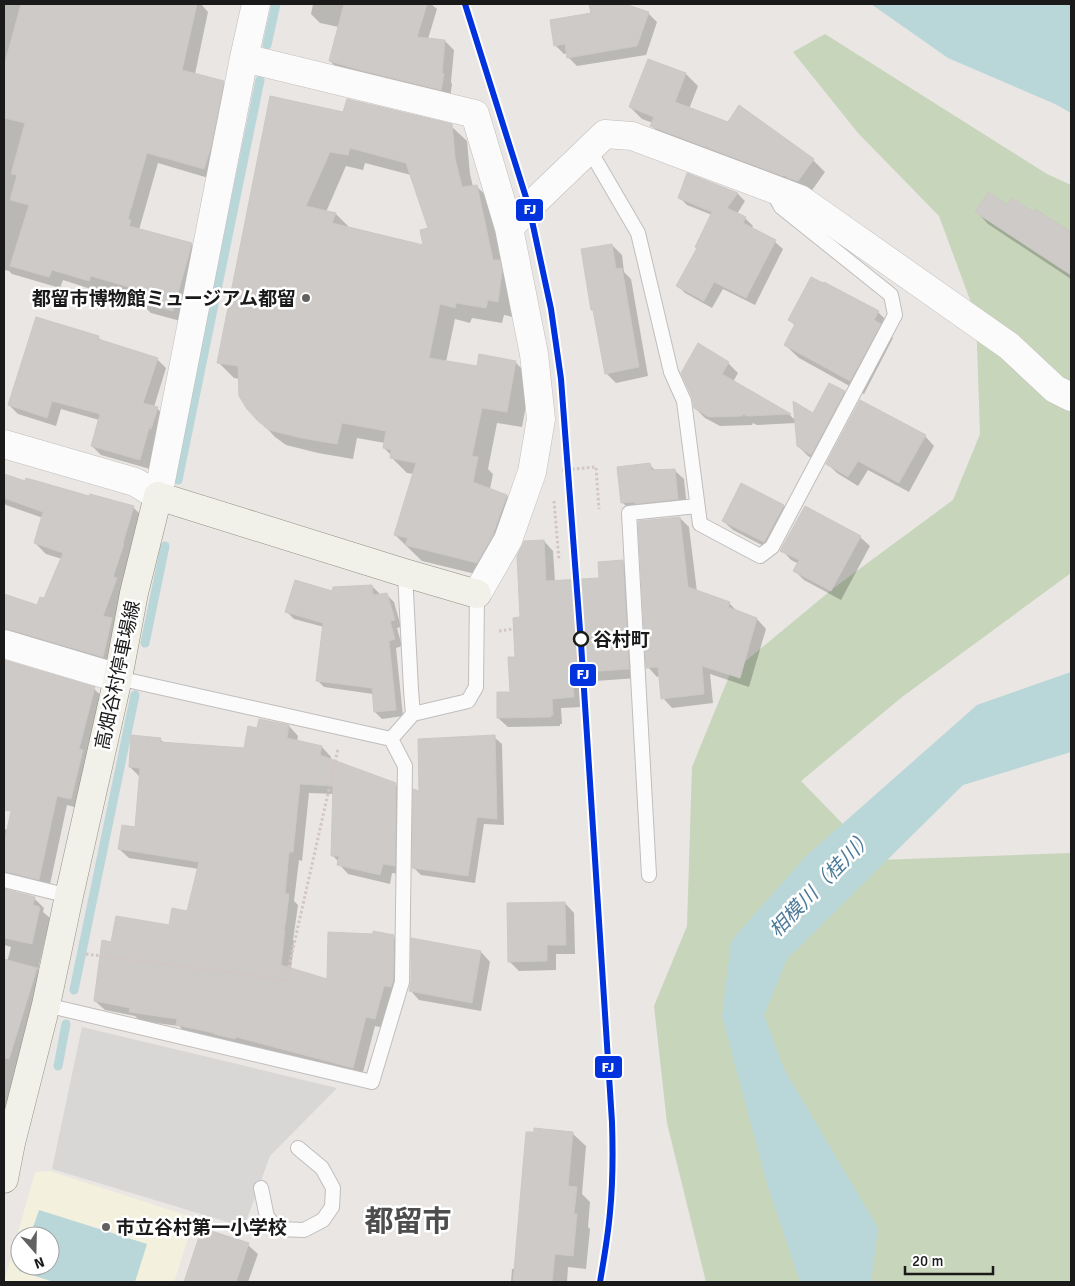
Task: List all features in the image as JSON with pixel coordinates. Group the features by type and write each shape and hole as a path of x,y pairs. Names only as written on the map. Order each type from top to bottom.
{"main road":[{"path":"158,496 477,594"},
{"name":"高畑谷村停車場線","path":"4,1179 11,1142 46,1005 118,678 134,593 158,496"}],"street":[{"path":"4,444 135,482 158,496 256,4"},
{"path":"244,58 476,114 509,228 534,354 541,419 532,472 508,540 477,594"},
{"path":"509,228 605,134 632,136 800,199 1009,346 1055,388 1071,397"},
{"path":"4,644 118,678"}],"lane":[{"path":"589,149 638,233 672,372 684,400 700,524 760,556 772,547 894,315 891,295 782,207 770,188"},
{"path":"649,875 629,513 697,506"},
{"path":"404,573 413,714"},
{"path":"392,739 413,714 468,701 476,687 477,594"},
{"path":"118,678 392,739"},
{"path":"46,1005 372,1082 402,982 406,766 392,739"},
{"path":"4,880 69,896"},
{"path":"261,1188 267,1216 278,1229 304,1230 323,1220 332,1207 333,1188 322,1168 298,1148"}],"path":[{"path":"559,470 596,467 599,510"},
{"path":"554,500 559,560"},
{"path":"88,954 286,980 342,728"}],"shaded area":[{"path":"82,1027 337,1088 270,1156 244,1227 52,1169"},
{"name":"市立谷村第一小学校","path":"50,1171 195,1218 174,1282 4,1282 10,1261 10,1276 60,1276 60,1226 20,1226 35,1172"}],"green space":[{"path":"825,34 1047,174 1071,185 1071,573 902,697 801,781 878,860 1071,853 1071,1282 706,1282 667,1123 654,1006 687,926 692,767 730,674 835,587 953,500 980,434 976,316 939,216 858,133 793,52"}],"water":[{"path":"871,4 1071,4 1071,113 1055,104 948,58"},
{"name":"相模川（桂川）","path":"1071,672 1071,752 963,785 787,959 764,1015 784,1069 878,1228 871,1282 799,1282 768,1187 722,1017 731,941 806,856 977,705"},
{"path":"39,1210 147,1244 135,1282 54,1282 35,1276 60,1276 60,1226 33,1226"}],"building":[{"path":"21,4 197,4 182,70 224,81 211,147 204,169 147,153 128,219 131,220 129,226 192,243 173,311 139,302 142,291 91,276 89,281 52,270 49,277 10,266 29,205 10,200 17,175 11,174 25,123 4,118 4,66"},
{"path":"344,4 427,4 417,37 445,40 442,73 444,74 441,90 329,61"},
{"path":"589,4 625,4 649,12 637,46 567,58 565,44 554,46 550,20 591,13"},
{"path":"648,59 686,73 675,102 728,122 739,105 814,159 798,181 650,126 654,117 629,107"},
{"path":"270,96 343,112 347,99 452,124 455,158 462,187 477,185 493,260 500,260 502,271 498,302 488,300 486,308 456,303 455,308 440,304 429,358 477,366 479,354 516,361 507,412 482,408 472,456 478,457 473,482 507,495 492,537 477,563 405,545 408,538 394,535 416,463 390,458 391,450 383,448 386,431 342,423 337,444 269,430 247,409 239,396 238,366 217,363","holes":["350,148 406,163 428,228 420,230 423,245 332,223 336,213 306,206 330,152 348,155"]},
{"path":"687,173 738,193 727,208 746,217 743,223 776,240 746,298 714,282 704,301 676,286 697,248 695,247 712,212 678,198"},
{"path":"988,192 1007,205 1012,198 1033,212 1035,209 1071,232 1071,275 975,212"},
{"path":"612,244 616,269 622,268 639,367 605,374 593,310 591,310 581,249"},
{"path":"811,277 879,311 874,320 881,324 850,381 784,345 795,324 788,320"},
{"path":"36,317 99,336 98,339 158,358 143,403 158,407 151,429 149,428 140,460 91,446 100,414 52,401 47,418 8,405"},
{"path":"698,343 729,362 722,374 791,414 747,416 743,414 742,416 709,417 694,408 692,397 681,373"},
{"path":"829,383 845,391 811,455 797,446 793,401 813,413"},
{"path":"860,400 926,435 899,483 858,461 848,477 826,464"},
{"path":"650,463 652,470 675,469 678,499 635,504 635,502 621,503 617,467"},
{"path":"4,474 25,481 26,478 89,496 90,494 134,506 113,577 117,578 103,616 112,618 103,657 4,629 4,594 37,605 40,597 44,598 63,553 34,543 43,512 4,498"},
{"path":"741,483 784,505 764,542 722,521"},
{"path":"805,506 861,536 831,591 793,571 799,560 780,551"},
{"path":"680,517 688,587 730,602 728,607 757,618 740,678 702,666 704,694 661,699 658,667 646,668 638,521"},
{"path":"544,540 546,581 599,578 598,562 623,560 629,669 572,673 574,697 552,699 553,715 551,717 497,718 497,692 510,692 508,657 515,657 513,618 520,617 517,556 524,541"},
{"path":"295,580 332,591 333,587 372,585 373,595 387,593 395,620 390,621 395,639 389,641 396,710 374,712 372,688 316,681 323,623 285,612"},
{"path":"4,660 95,687 79,749 83,750 71,799 57,796 39,880 4,871 4,844 11,811 4,810"},
{"path":"259,719 289,725 287,738 322,746 320,755 396,783 395,866 383,864 380,875 337,865 339,856 331,856 333,786 300,784 293,852 289,852 285,894 289,894 281,965 327,979 328,932 373,934 373,931 394,935 393,981 391,987 384,986 375,1019 366,1017 353,1068 236,1037 235,1039 176,1025 177,1019 129,1012 130,1008 94,1001 102,940 111,942 116,916 169,925 172,908 187,911 199,862 118,849 122,825 135,827 140,768 129,767 131,735 161,738 160,742 244,748 248,726 257,728"},
{"path":"495,735 497,819 477,817 468,876 412,868 413,789 419,791 418,739"},
{"path":"4,889 35,897 33,905 40,907 32,944 4,938"},
{"path":"565,902 566,945 547,945 547,961 508,962 507,903"},
{"path":"411,938 481,951 472,1003 409,991 411,982"},
{"path":"4,959 37,968 9,1059 4,1058"},
{"path":"534,1128 573,1132 568,1186 577,1187 574,1214 577,1214 573,1256 555,1254 552,1282 513,1282 526,1132 534,1132"},
{"path":"202,1228 249,1243 236,1282 184,1282"}],"waterway":[{"path":"267,45 276,4"},
{"path":"178,480 260,80"},
{"path":"145,643 165,546"},
{"path":"74,990 135,695"},
{"path":"58,1066 66,1024"}],"transit line":[{"name":"FJ","path":"465,4 529,207 551,309 561,379 581,643 612,1122 611,1201 600,1282"}],"place":[{"name":"都留市博物館ミュージアム都留","path":"306,298"},
{"name":"谷村町","path":"581,639"},
{"name":"市立谷村第一小学校","path":"106,1227"}],"district":[{"name":"都留市","path":"408,1221"}]}
